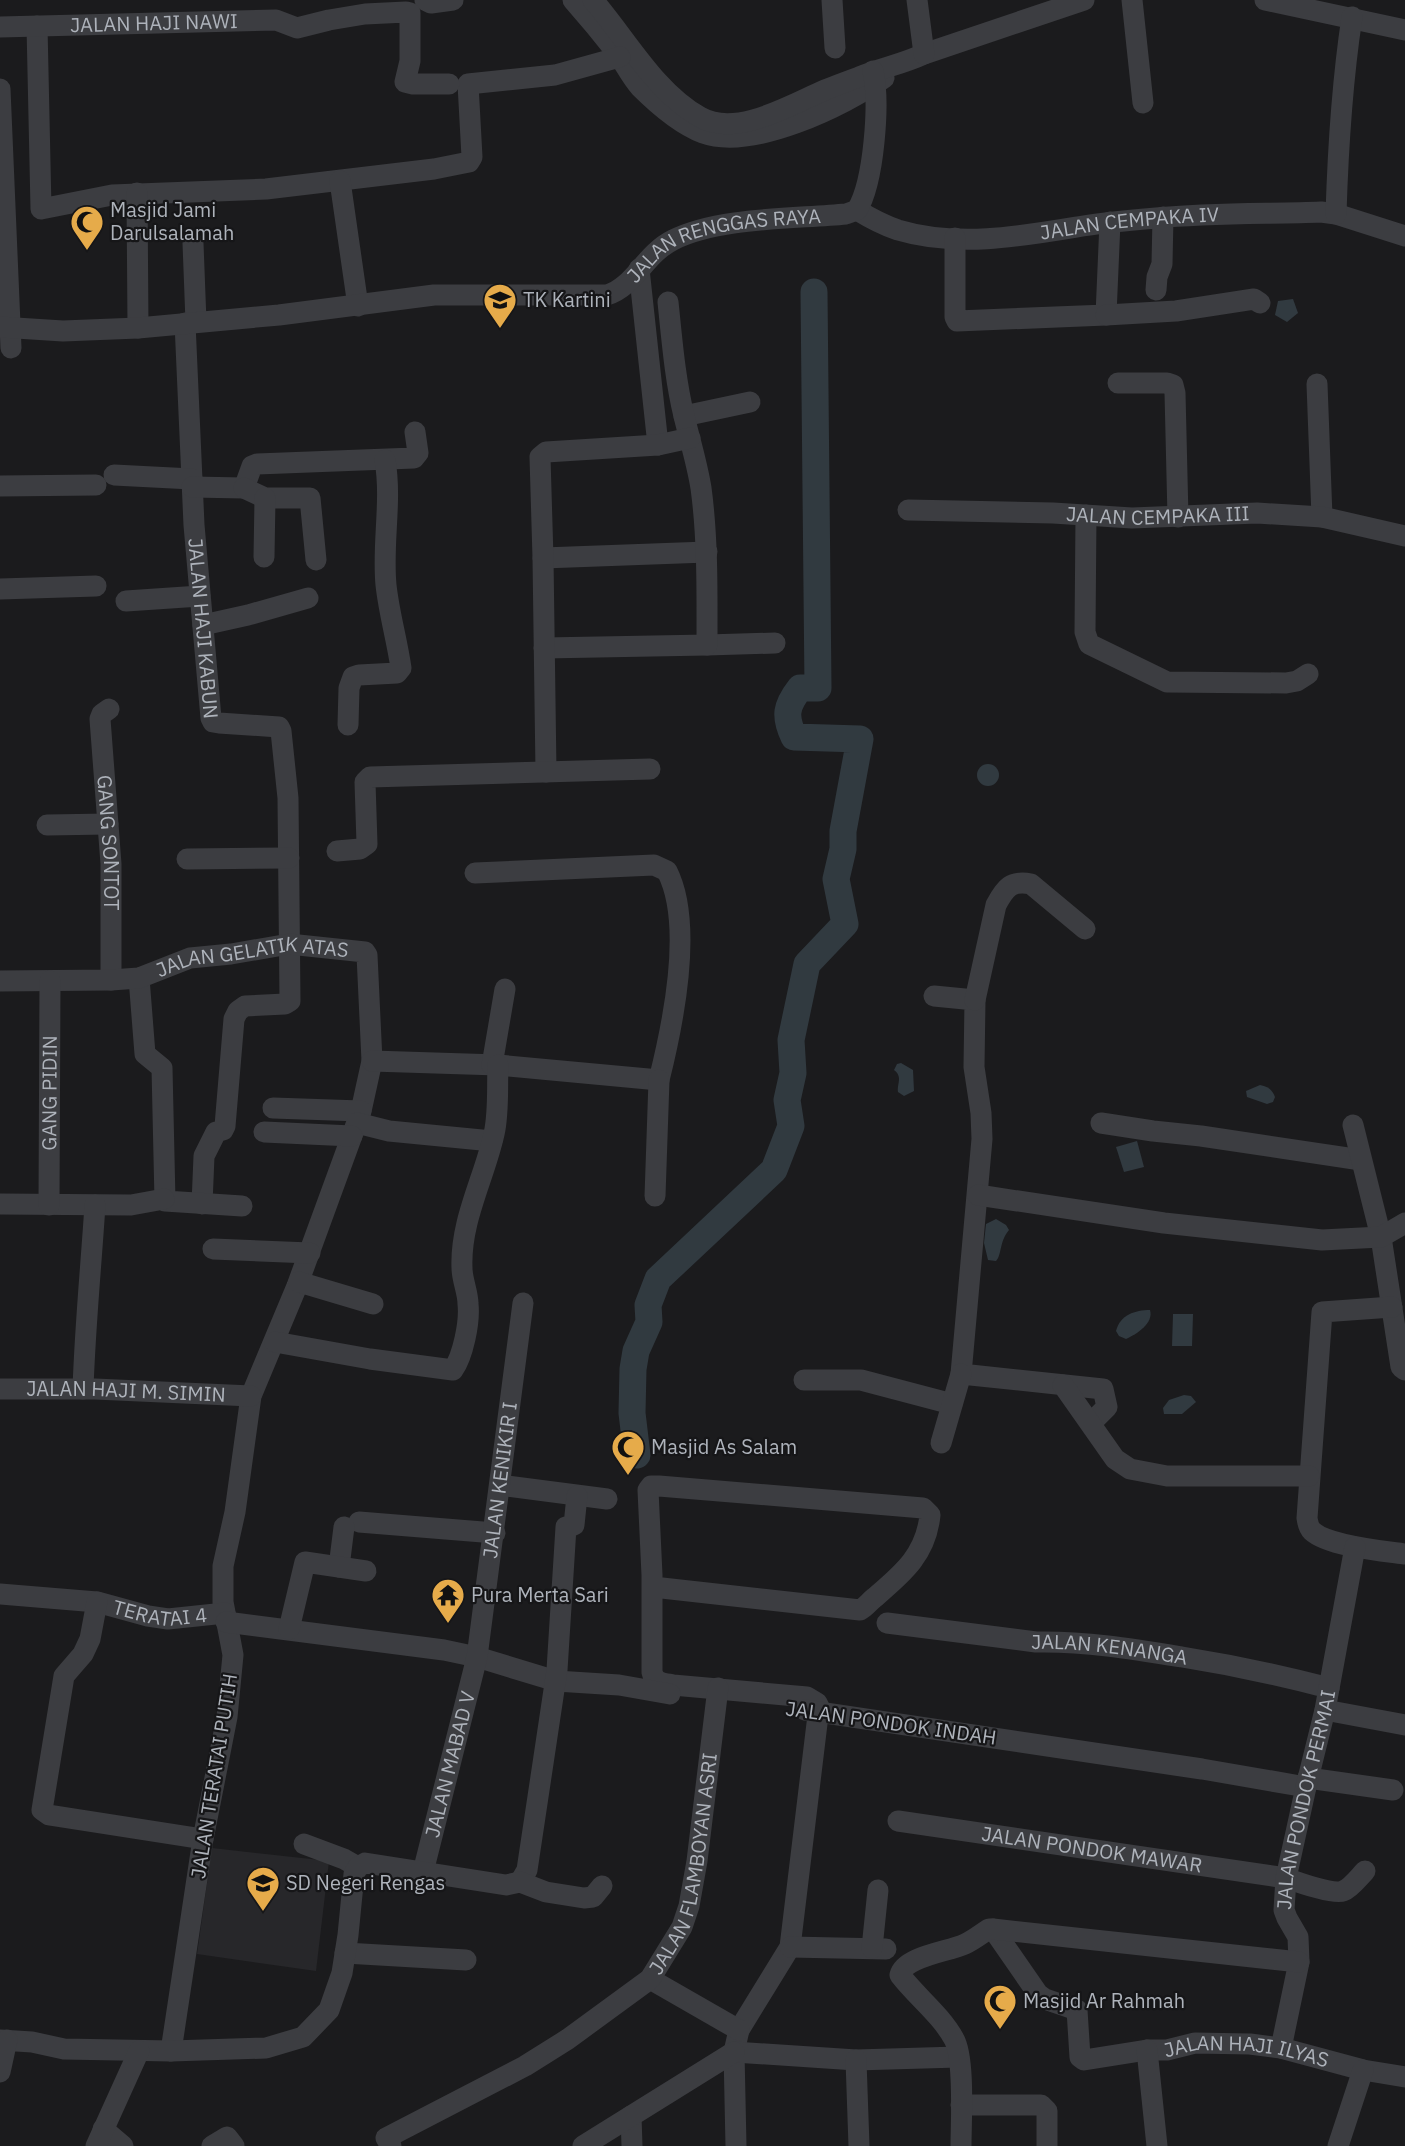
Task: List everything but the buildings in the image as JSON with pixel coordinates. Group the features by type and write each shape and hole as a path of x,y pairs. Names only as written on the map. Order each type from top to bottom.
{"street":[{"path":"425,0 431,3 453,0"},
{"path":"573,0 605,26"},
{"path":"593,0 605,26 621,51 646,69 701,118 719,123 735,123 766,116 874,78 916,57 1084,0"},
{"path":"832,0 835,48"},
{"path":"916,57 917,0"},
{"path":"1132,0 1143,103"},
{"path":"1264,0 1405,30"},
{"name":"JALAN HAJI NAWI","path":"0,27 276,20 297,28 365,14 410,13 410,61 405,82 449,84"},
{"path":"1335,214 1339,138 1352,17"},
{"path":"37,26 42,209 78,201 137,194 266,189 340,182 469,162 472,157 468,84 555,75 621,51"},
{"path":"857,210 864,196 873,144 874,78"},
{"path":"0,88 5,348 63,331"},
{"path":"340,182 358,306"},
{"path":"137,194 138,328"},
{"name":"JALAN CEMPAKA IV","path":"857,210 879,223 899,230 954,238 1012,237 1110,222 1163,217 1222,213 1321,212 1335,214 1405,236"},
{"name":"JALAN RENGGAS RAYA","path":"63,331 191,323 358,306 434,295 607,295 618,291 666,245 711,228 784,218 846,214 857,210"},
{"path":"1156,290 1157,277 1162,264 1163,217"},
{"path":"1106,315 1110,222"},
{"path":"954,238 955,317 957,321 1176,311 1254,299 1260,303"},
{"name":"JALAN HAJI KABUN","path":"193,243 192,483 211,718 213,722 279,727 288,798 289,858 290,1001 282,1004 245,1006 238,1011 234,1019 225,1126 224,1130 216,1132 205,1153 202,1204"},
{"path":"639,269 658,445"},
{"path":"668,302 676,374 701,490 707,552 707,645"},
{"path":"5,326 63,331"},
{"path":"1118,382 1167,382 1173,386 1178,517"},
{"path":"1317,384 1322,517"},
{"path":"684,416 750,402"},
{"path":"244,488 255,465 417,457 415,432"},
{"path":"546,772 543,558 539,462 542,454 658,445 690,438"},
{"path":"348,725 349,688 353,677 397,673 401,668 386,585 385,527 388,517 388,475 385,460"},
{"path":"0,486 105,480 192,483 244,488 265,498 310,498 316,560"},
{"path":"264,557 265,498"},
{"name":"JALAN CEMPAKA III","path":"908,510 1132,518 1257,513 1322,517 1405,536"},
{"path":"1086,515 1085,632 1089,644 1167,682 1286,683 1297,681 1308,674"},
{"path":"543,558 707,552"},
{"path":"0,589 96,586"},
{"path":"126,601 200,596"},
{"path":"203,625 308,598"},
{"path":"544,648 775,643"},
{"name":"GANG SONTOT","path":"109,710 102,714 100,719 111,873 111,980"},
{"path":"337,851 360,849 367,844 366,782 370,777 650,769"},
{"path":"47,825 108,824"},
{"path":"187,858 289,858"},
{"path":"475,873 654,865 667,871 678,912 679,961 666,1050 659,1080 655,1196"},
{"path":"941,1443 961,1374 982,1139 981,1113 974,1067 975,1000 996,905 1011,885 1021,882 1031,884 1085,929"},
{"name":"JALAN GELATIK ATAS","path":"0,981 139,978 190,958 289,944 367,953 372,1060 357,1123 299,1282 251,1396"},
{"path":"139,978 145,1054 162,1068 164,1200"},
{"name":"GANG PIDIN","path":"49,1205 50,981"},
{"path":"275,1342 370,1359 453,1370 457,1364 468,1317 462,1269 464,1237 495,1129 495,1065 505,989"},
{"path":"934,996 975,1000"},
{"path":"372,1060 495,1065 659,1080"},
{"path":"273,1108 388,1131 492,1141"},
{"path":"264,1132 357,1123"},
{"path":"1101,1123 1361,1160"},
{"path":"1353,1125 1381,1237 1401,1367 1405,1370"},
{"path":"978,1195 1164,1223 1322,1240 1381,1237 1405,1223"},
{"path":"0,1204 131,1205 164,1200 166,1202 242,1206"},
{"path":"83,1389 94,1205"},
{"path":"213,1249 310,1252"},
{"path":"299,1282 373,1304"},
{"name":"JALAN KENIKIR I","path":"477,1657 524,1303"},
{"path":"1392,1306 1322,1312 1307,1518 1309,1527 1317,1535 1355,1547 1405,1554"},
{"path":"961,1374 1103,1389 1107,1407 1091,1423"},
{"path":"804,1380 861,1380 952,1404"},
{"path":"1063,1385 1119,1463 1140,1472 1167,1476 1309,1476"},
{"name":"JALAN HAJI M. SIMIN","path":"0,1389 83,1389 251,1396"},
{"name":"JALAN TERATAI PUTIH","path":"171,2051 203,1839 227,1718 233,1655 222,1588 222,1566 235,1512 251,1396"},
{"path":"500,1485 607,1499"},
{"path":"652,1581 875,1597 900,1577 920,1548 930,1517 925,1509 653,1486 648,1489 651,1519 652,1672 654,1679 717,1696"},
{"path":"520,1882 527,1870 556,1681 566,1527 574,1526 577,1496"},
{"path":"339,1567 351,1524 495,1533"},
{"name":"JALAN PONDOK PERMAI","path":"1281,2048 1299,1962 1298,1937 1284,1910 1286,1878 1325,1710 1355,1547"},
{"path":"289,1629 305,1562 366,1571"},
{"name":"TERATAI 4","path":"0,1594 98,1602 148,1616 168,1619 226,1617"},
{"path":"98,1602 90,1639 83,1654 64,1676 42,1810 49,1815 203,1839"},
{"path":"226,1617 289,1629 444,1650 477,1657 556,1681 619,1685 717,1696 807,1697 818,1703 819,1711 790,1947 739,2030 734,2052 736,2146"},
{"name":"JALAN KENANGA","path":"887,1623 1036,1642 1135,1649 1248,1668 1329,1688"},
{"name":"JALAN MABAD V","path":"423,1872 477,1657"},
{"name":"JALAN FLAMBOYAN ASRI","path":"389,2142 525,2066 568,2039 650,1979 682,1927 689,1906 697,1861 717,1696"},
{"path":"1325,1710 1405,1725"},
{"name":"JALAN PONDOK INDAH","path":"819,1711 1202,1769 1307,1783 1394,1790"},
{"name":"JALAN PONDOK MAWAR","path":"898,1821 1286,1878 1340,1892 1365,1871"},
{"path":"304,1844 344,1859 358,1867"},
{"path":"0,2072 3,2040 64,2049 171,2051 267,2048 303,2037 329,2010 342,1973 354,1874 358,1867 365,1863 506,1885 520,1882 546,1892 584,1898 593,1897 602,1886"},
{"path":"790,1947 879,1948 878,1890"},
{"path":"961,2146 961,2105 956,2043 900,1975 902,1969 911,1962 946,1952 993,1929 1299,1962"},
{"name":"JALAN HAJI ILYAS","path":"993,1929 1038,1994 1045,1999 1077,2010 1080,2057 1084,2060 1147,2050 1167,2050 1196,2043 1250,2044 1281,2048 1363,2070 1405,2077"},
{"path":"345,1953 466,1959"},
{"path":"650,1979 739,2030"},
{"path":"1147,2050 1157,2146"},
{"path":"123,2146 99,2137 120,2097 139,2051"},
{"path":"583,2146 734,2052 856,2060 958,2057"},
{"path":"856,2060 859,2146"},
{"path":"1338,2146 1363,2070"},
{"path":"961,2105 1038,2104 1044,2106 1047,2111 1047,2146"},
{"path":"631,2116 632,2146"},
{"path":"212,2146 227,2137 234,2146"}],"shaded area":[{"path":"1293,299 1298,313 1287,322 1275,315 1278,301"},
{"path":"988,764 996,767 999,775 996,783 988,786 980,783 977,775 980,767"},
{"path":"901,1063 913,1070 914,1091 904,1096 898,1092 899,1078 894,1070 897,1064"},
{"path":"1260,1085 1273,1092 1275,1097 1273,1102 1267,1104 1247,1097 1246,1091"},
{"path":"1137,1141 1144,1167 1124,1172 1116,1147"},
{"path":"996,1219 1006,1225 1009,1230 996,1261 988,1260 984,1243 986,1224"},
{"path":"1150,1310 1151,1315 1147,1324 1139,1331 1126,1339 1119,1336 1116,1331 1125,1317 1134,1312"},
{"path":"1173,1314 1193,1314 1192,1346 1172,1346"},
{"path":"1184,1395 1191,1396 1196,1402 1182,1414 1164,1414 1163,1408 1169,1400"},
{"name":"SD Negeri Rengas","path":"212,1848 329,1861 316,1971 197,1954"}],"waterway":[{"path":"637,1455 632,1413 633,1369 636,1351 649,1322 648,1305 658,1279 774,1170 791,1126 787,1100 793,1073 791,1040 807,964 845,924 836,879 843,849 843,831 860,739 794,737 788,717 789,706 800,688 818,688 814,292"}],"place":[{"name":"Masjid Jami Darulsalamah","path":"87,251"},
{"name":"TK Kartini","path":"500,329"},
{"name":"Masjid As Salam","path":"628,1476"},
{"name":"Pura Merta Sari","path":"448,1624"},
{"name":"SD Negeri Rengas","path":"263,1912"},
{"name":"Masjid Ar Rahmah","path":"1000,2030"}]}
